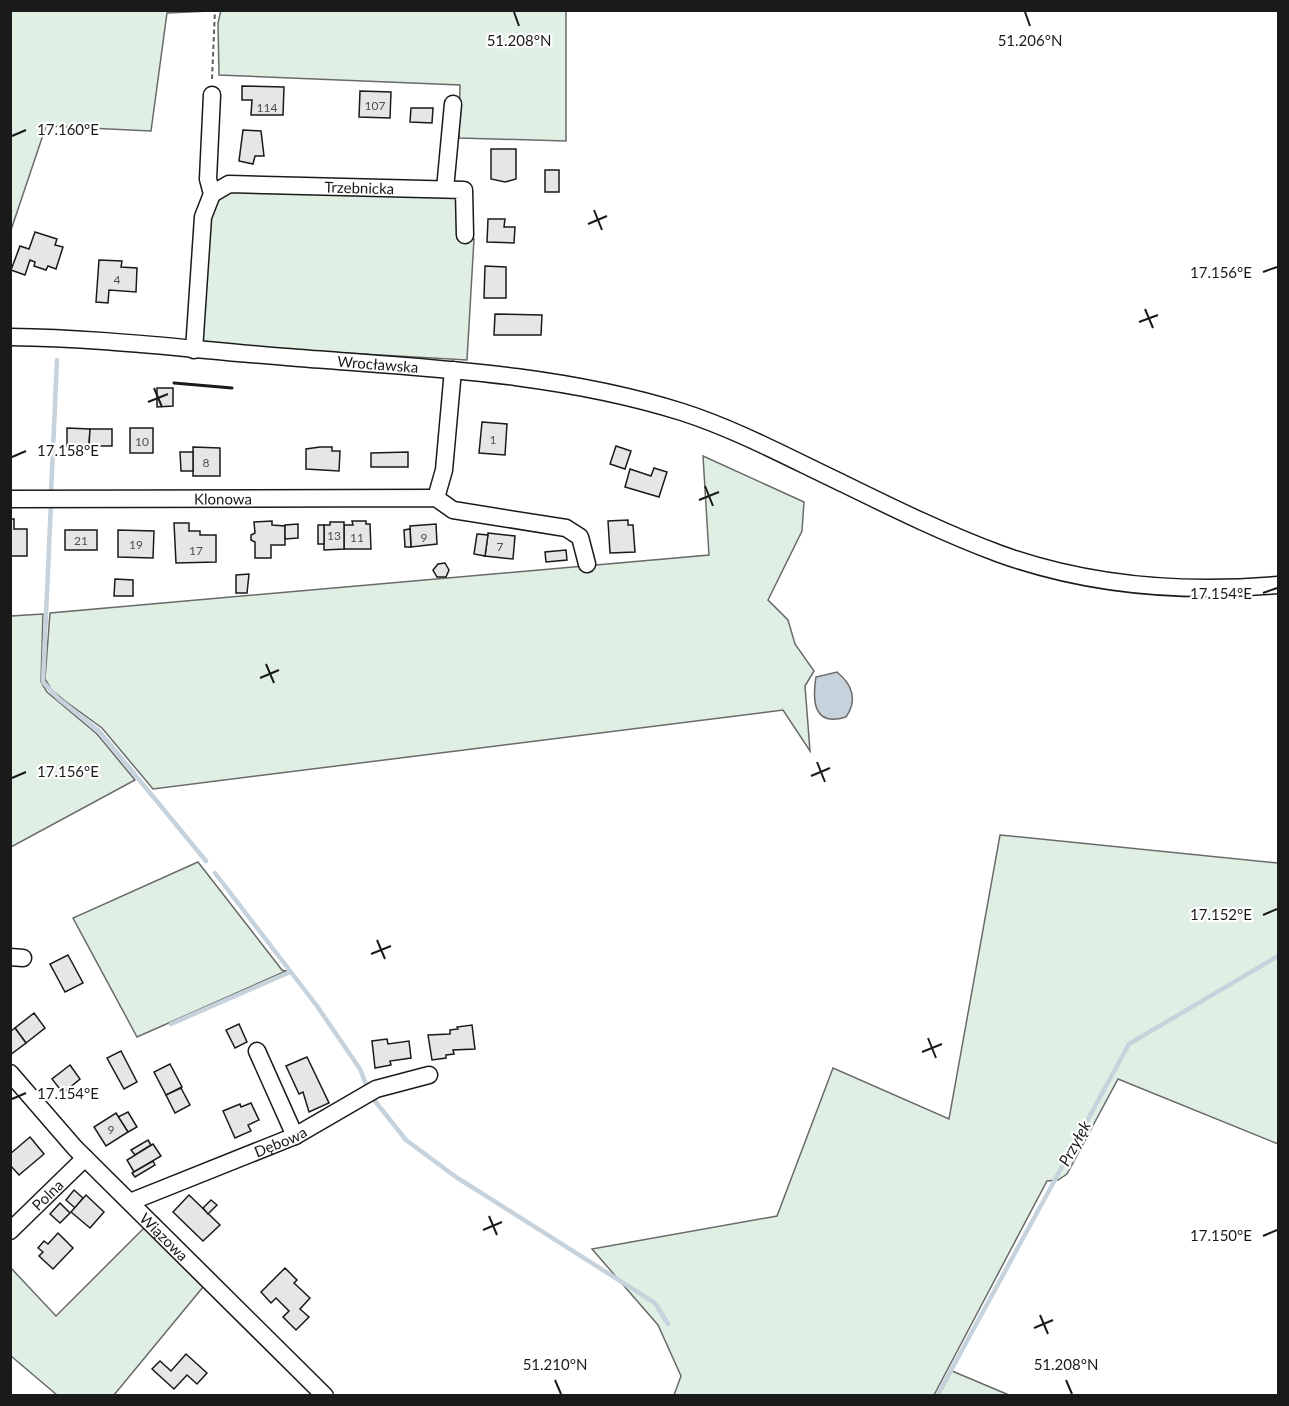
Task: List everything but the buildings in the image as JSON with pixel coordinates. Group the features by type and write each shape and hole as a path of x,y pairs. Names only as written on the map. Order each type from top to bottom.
{"street":[{"path":"194,350 203,217 212,194 208,179 212,94"},
{"path":"453,104 445,189 464,190 465,235"},
{"name":"Trzebnicka","path":"212,194 229,184 445,189"},
{"name":"Wrocławska","path":"10,337 453,370 589,387 681,412 737,433 919,520 1000,554 1036,565 1118,582 1166,587 1278,585"},
{"path":"436,498 444,470 453,370"},
{"name":"Klonowa","path":"10,499 436,498 453,510 566,528 580,537 586,564"},
{"path":"257,1051 295,1136"},
{"name":"Wiązowa","path":"10,1073 85,1158 325,1395"},
{"name":"Dębowa","path":"130,1202 295,1136 376,1089 429,1076"},
{"name":"Polna","path":"10,1231 85,1158"}],"path":[{"path":"212,94 214,10"}],"green space":[{"path":"11,10 210,11 167,13 151,131 46,126 11,230"},
{"path":"221,10 566,11 566,141 459,138 460,85 219,75 218,23"},
{"path":"222,190 452,193 459,200 462,237 474,239 467,360 207,345 200,337 211,202"},
{"path":"703,456 804,502 802,531 768,600 788,620 795,644 814,671 805,686 810,751 783,710 153,789 102,728 51,689 45,679 50,613 709,555"},
{"path":"43,614 41,682 47,692 97,734 135,780 11,847 11,616"},
{"path":"1000,835 1278,863 1278,1144 1118,1079 1067,1174 1058,1180 1047,1181 934,1395 674,1395 681,1376 658,1325 592,1249 777,1216 833,1068 949,1119"},
{"path":"198,862 282,970 286,971 137,1037 73,918"},
{"path":"144,1228 203,1287 114,1395 57,1395 11,1356 10,1267 56,1316"},
{"path":"952,1371 1009,1395 939,1395"}],"shaded area":[{"path":"837,672 850,687 852,704 846,717 827,718 821,715 815,703 816,677"}],"waterway":[{"path":"51,493 57,360"},
{"path":"51,503 43,682 59,699 99,731 206,861"},
{"path":"215,873 317,1006 360,1069 367,1087"},
{"name":"Przyłęk","path":"937,1396 1129,1044 1278,956"},
{"path":"171,1024 290,972"},
{"path":"375,1101 406,1140 456,1177 655,1303 668,1324"}],"wall":[{"path":"174,383 232,388"}]}
